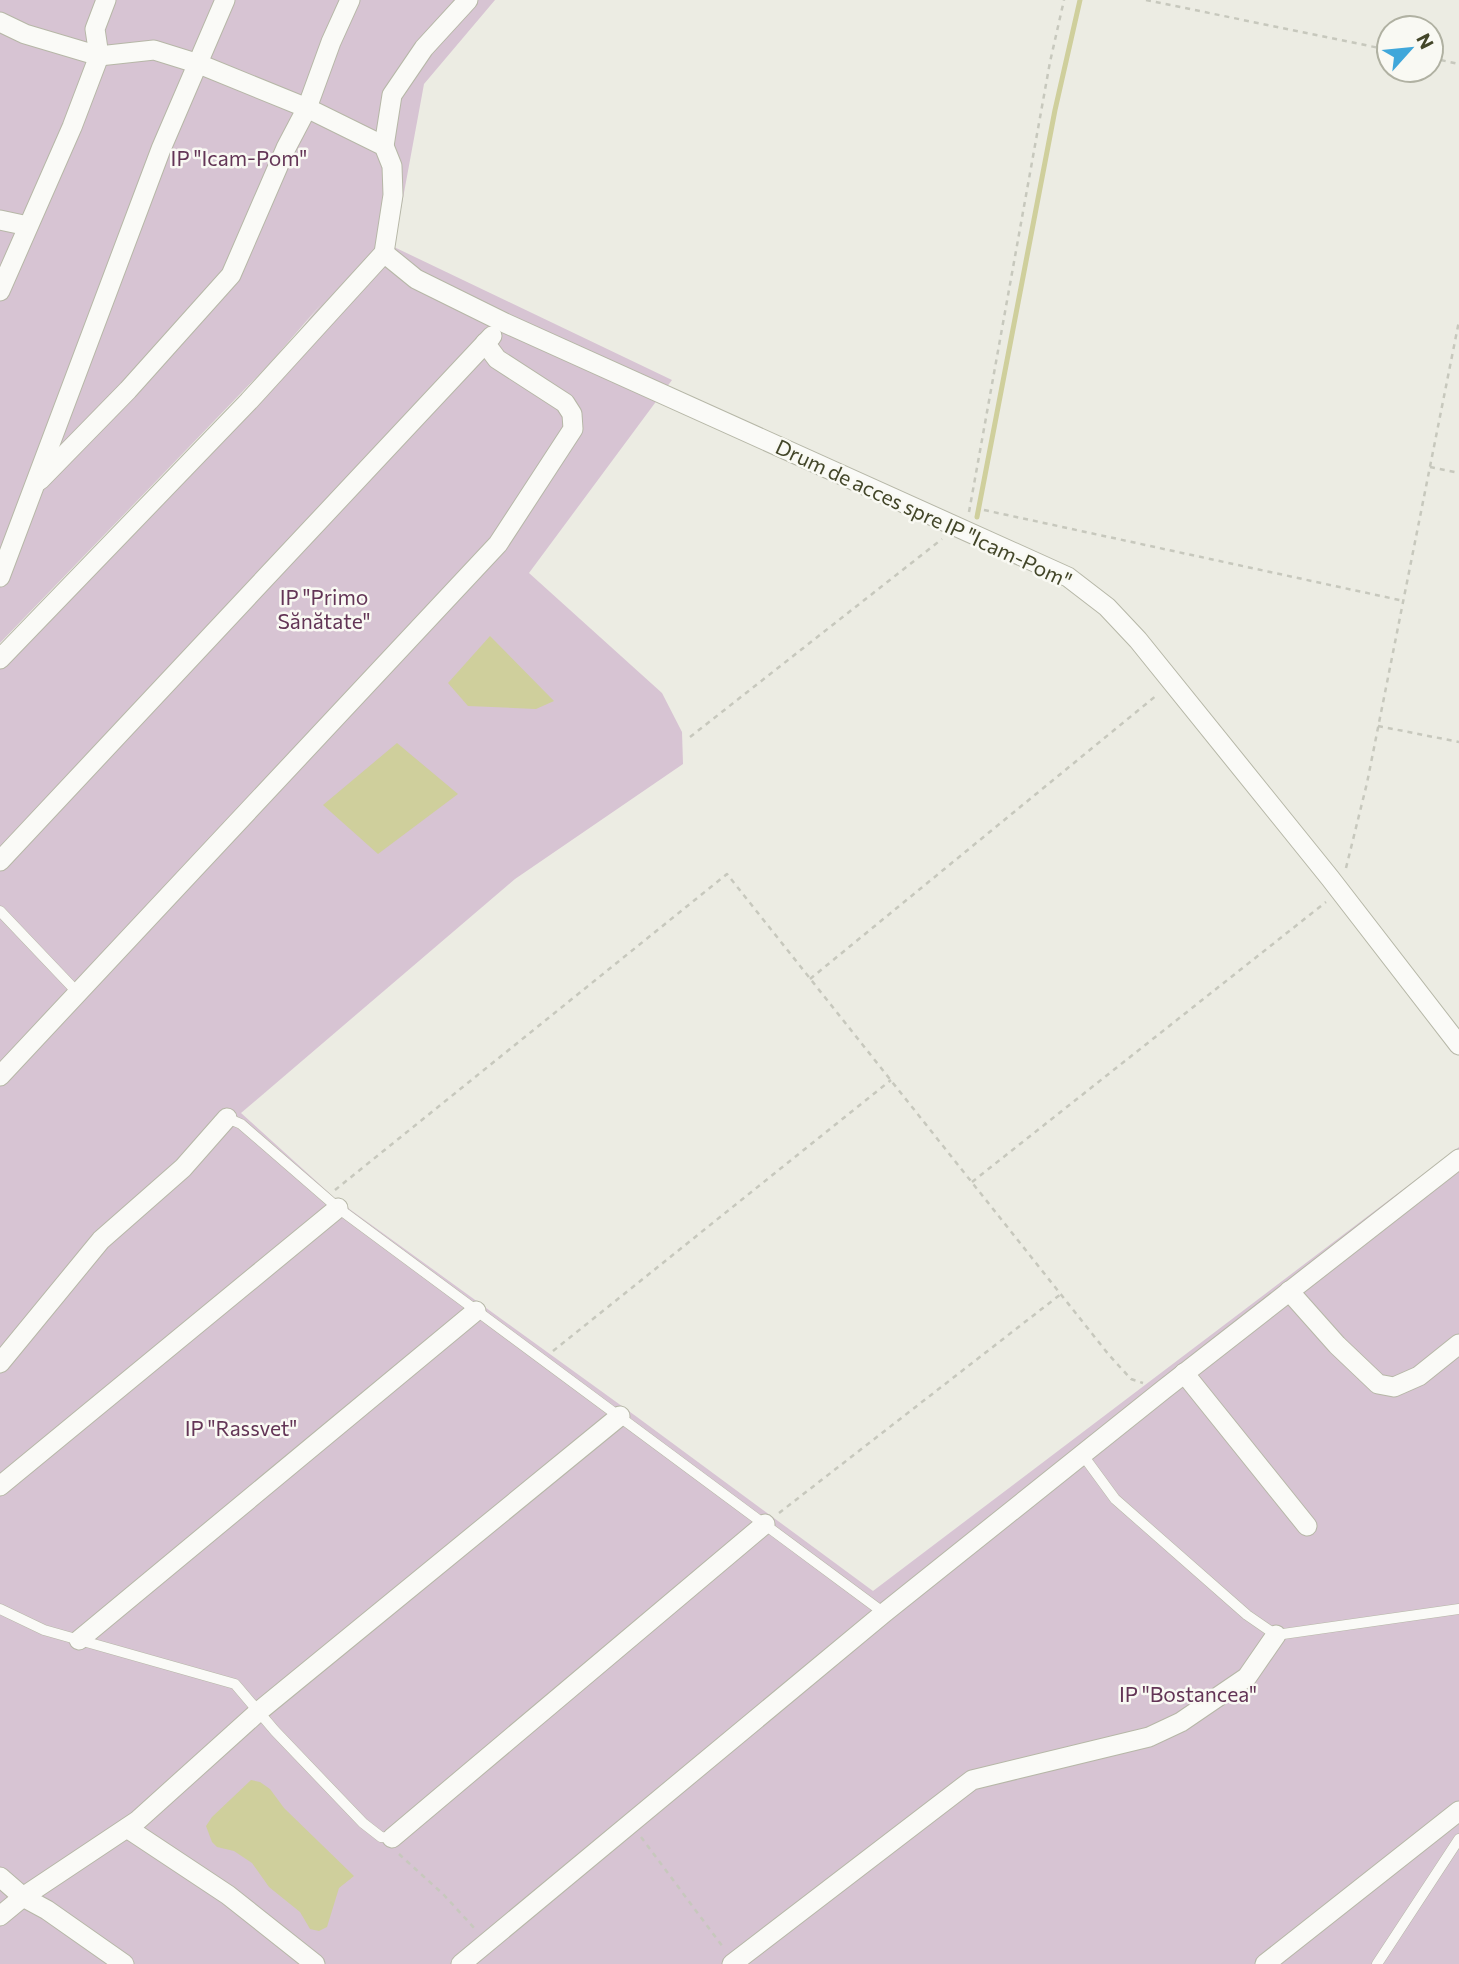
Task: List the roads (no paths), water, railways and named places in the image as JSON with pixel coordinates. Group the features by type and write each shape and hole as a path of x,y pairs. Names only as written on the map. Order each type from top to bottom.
{"street":[{"path":"0,291 72,127 99,56 95,29 106,0"},
{"path":"0,577 161,149 225,0"},
{"path":"35,485 128,390 232,275 286,148 307,108 331,42 351,0"},
{"path":"0,659 249,401 384,253 393,195 392,166 384,146 392,95 425,48 468,0"},
{"path":"0,22 25,34 99,56 154,50 199,64 307,108 384,146"},
{"path":"0,220 28,226"},
{"name":"Drum de acces spre IP \"Icam-Pom\"","path":"384,253 416,279 505,323 1068,577 1107,607 1138,640 1340,891 1459,1045"},
{"path":"0,861 505,323"},
{"path":"0,1076 498,544 573,429 572,414 565,403 497,359 485,343"},
{"path":"0,1363 102,1240 183,1168 227,1118"},
{"path":"461,1964 884,1613 1184,1373 1459,1159"},
{"path":"0,1486 332,1203"},
{"path":"1289,1291 1337,1345 1378,1384 1394,1387 1419,1376 1459,1344"},
{"path":"79,1640 476,1311"},
{"path":"1184,1373 1307,1526"},
{"path":"0,1916 23,1897 127,1828 258,1712 620,1416"},
{"path":"387,1838 765,1524"},
{"path":"733,1963 972,1780 1149,1737 1181,1722 1247,1677 1276,1635"},
{"path":"1265,1964 1459,1811"},
{"path":"127,1828 228,1895 315,1964"},
{"path":"0,1877 23,1897 47,1910 124,1964"}],"lane":[{"path":"0,911 78,993"},
{"path":"227,1118 241,1124 332,1203 884,1613"},
{"path":"1082,1454 1115,1499 1247,1615 1276,1635 1459,1609"},
{"path":"0,1609 44,1630 235,1684 363,1823 387,1838"},
{"path":"1377,1964 1459,1839"}],"waterway":[{"path":"977,517 1055,110 1080,0"}],"park label":[{"name":"IP \"Icam-Pom\"","path":"239,157"},
{"name":"IP \"Primo Sănătate\"","path":"324,608"},
{"name":"IP \"Rassvet\"","path":"241,1427"},
{"name":"IP \"Bostancea\"","path":"1188,1693"}]}
